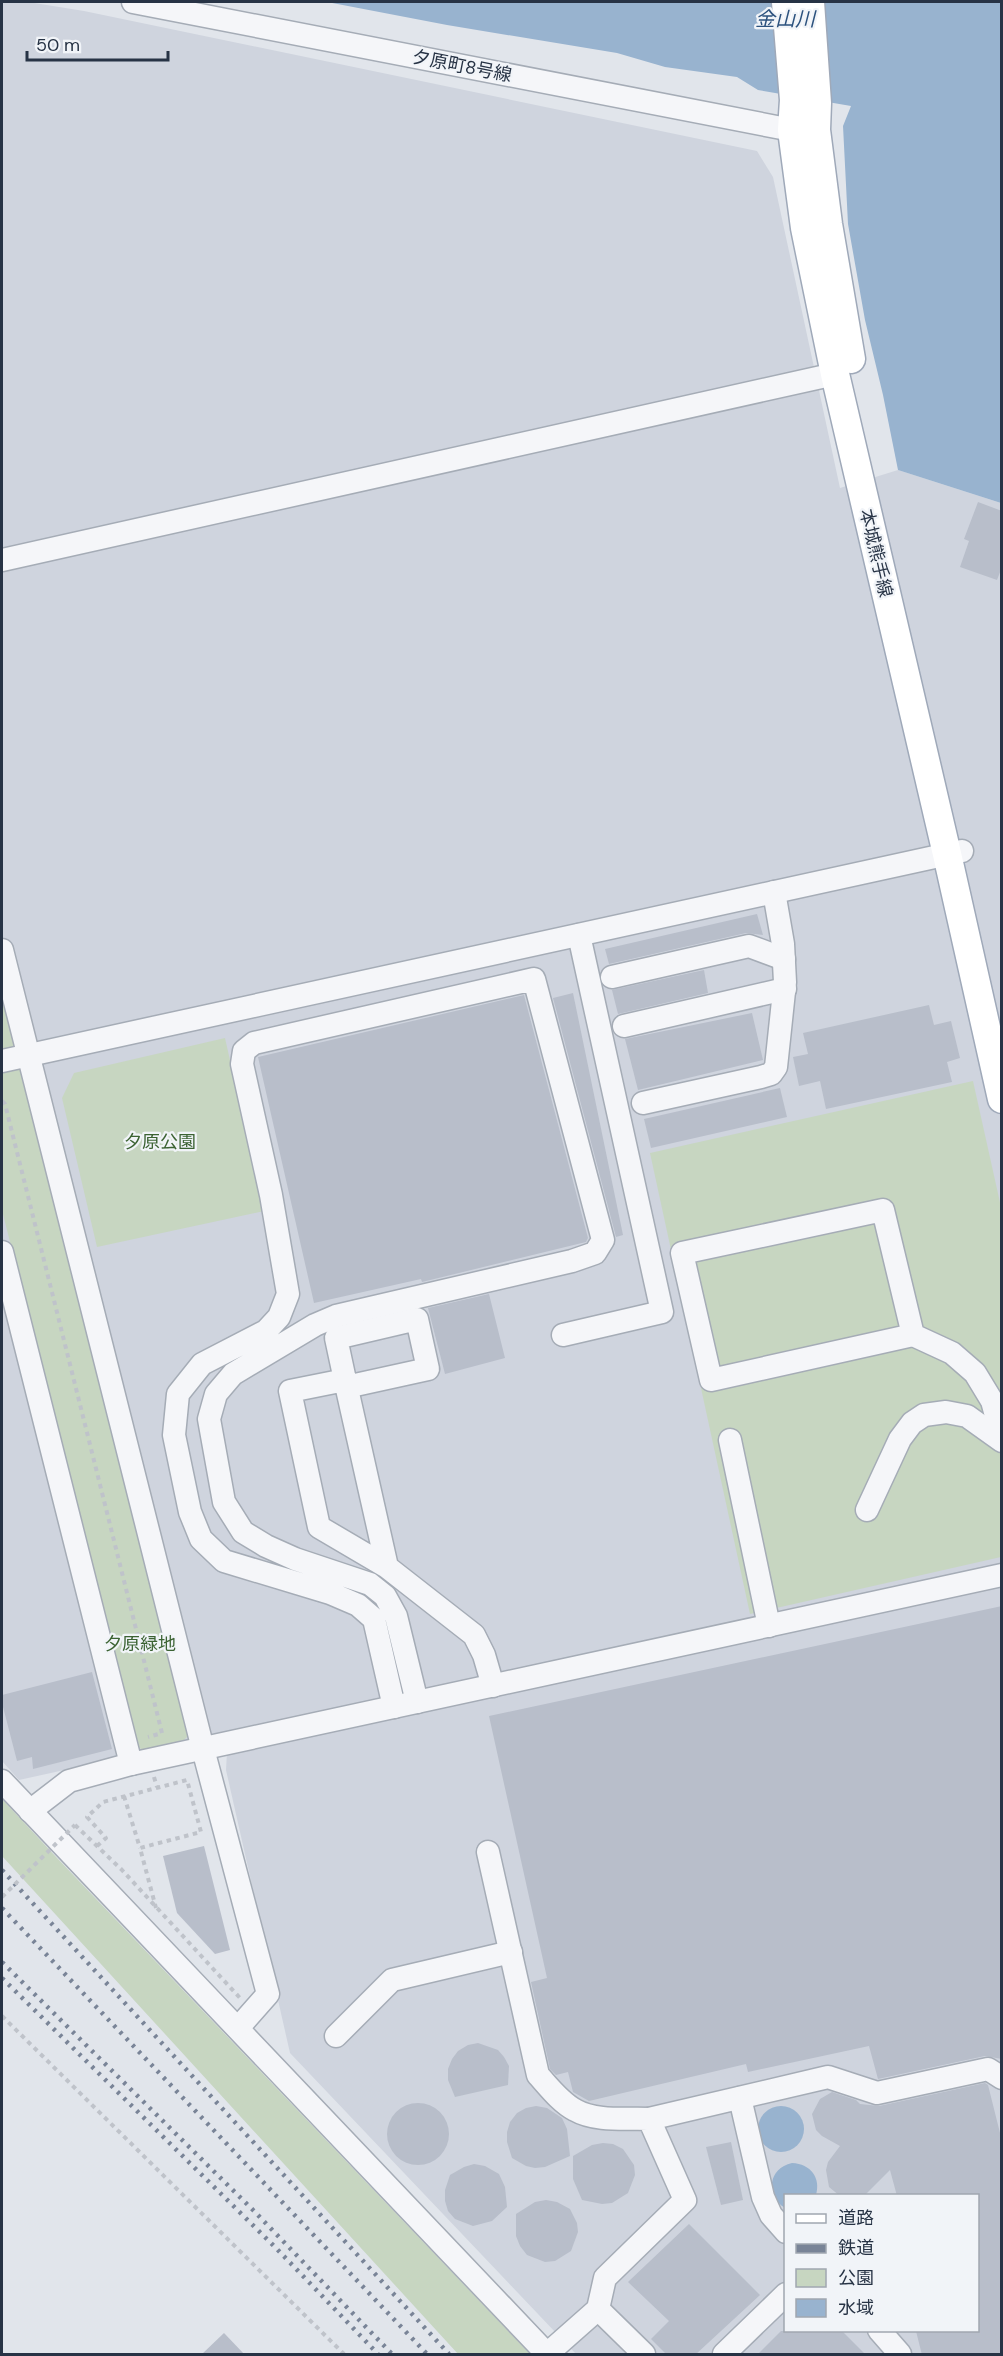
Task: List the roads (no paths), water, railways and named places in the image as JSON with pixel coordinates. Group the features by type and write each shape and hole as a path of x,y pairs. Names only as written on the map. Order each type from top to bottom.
{"main road":[{"name":"本城熊手線","path":"786,2 805,116 828,224 853,368 954,853 1002,1099"},
{"name":"本城熊手線","path":"810,2 805,116 806,228 835,374 954,853 1002,1030"}],"street":[{"name":"夕原町8号線","path":"133,2 805,116"},
{"path":"2,560 835,374"},
{"path":"2,1061 954,853"},
{"path":"643,1103 771,1074 776,1067 785,989 784,959 774,892"},
{"path":"563,1335 662,1312 579,935"},
{"path":"612,977 749,946 784,959"},
{"path":"2,950 202,1749 268,1994 245,2020"},
{"path":"394,1707 374,1619 358,1605 330,1593 224,1561 201,1539 190,1512 174,1435 178,1394 202,1364 266,1331 279,1317 288,1294 271,1195 242,1064 244,1051 254,1043 534,979 603,1240 595,1253 572,1261 347,1313 326,1320 233,1374 216,1394 208,1419 224,1502 243,1532 295,1559 370,1584 385,1596 396,1616 417,1702"},
{"path":"624,1026 785,989"},
{"path":"913,1335 883,1210 682,1253 711,1380 913,1335 952,1353 975,1373 992,1401 1002,1440"},
{"path":"2,1252 140,1762"},
{"path":"387,1567 346,1384 290,1391 319,1527 387,1567 474,1635 484,1655 493,1686"},
{"path":"867,1510 900,1439 912,1423 924,1415 946,1412 967,1416 1002,1440"},
{"path":"730,1440 770,1626"},
{"path":"30,1811 69,1781 140,1762 1002,1575"},
{"path":"2,1781 245,2020 547,2355 598,2309 605,2278 685,2200 649,2119"},
{"path":"488,1852 538,2075 557,2096 576,2111 598,2117 649,2119 828,2077 878,2093 988,2069 1002,2078"},
{"path":"336,2036 392,1980 511,1952"},
{"path":"740,2098 763,2197 771,2215 784,2230"},
{"path":"724,2355 784,2296"},
{"path":"598,2309 644,2355"},
{"path":"880,2332 900,2355"}],"water":[{"name":"金山川","path":"327,2 1001,2 1001,503 898,470 865,320 848,224 843,126 851,106 758,90 737,77 665,67 617,53 447,25"},
{"path":"781,2106 790,2107 798,2112 803,2120 803,2138 798,2146 790,2151 781,2152 772,2151 764,2146 759,2138 758,2129 759,2120 764,2112 772,2107"},
{"path":"792,2163 809,2169 816,2178 816,2194 784,2194 784,2207 779,2203 774,2197 772,2183 778,2170"}],"railway":[{"path":"2,1870 449,2354"},
{"path":"2,1908 427,2354"},
{"path":"2,1962 253,2210 392,2354"},
{"path":"2,1978 275,2247 378,2354"}],"park label":[{"name":"夕原公園","path":"160,1142"},
{"name":"夕原緑地","path":"140,1644"}]}
